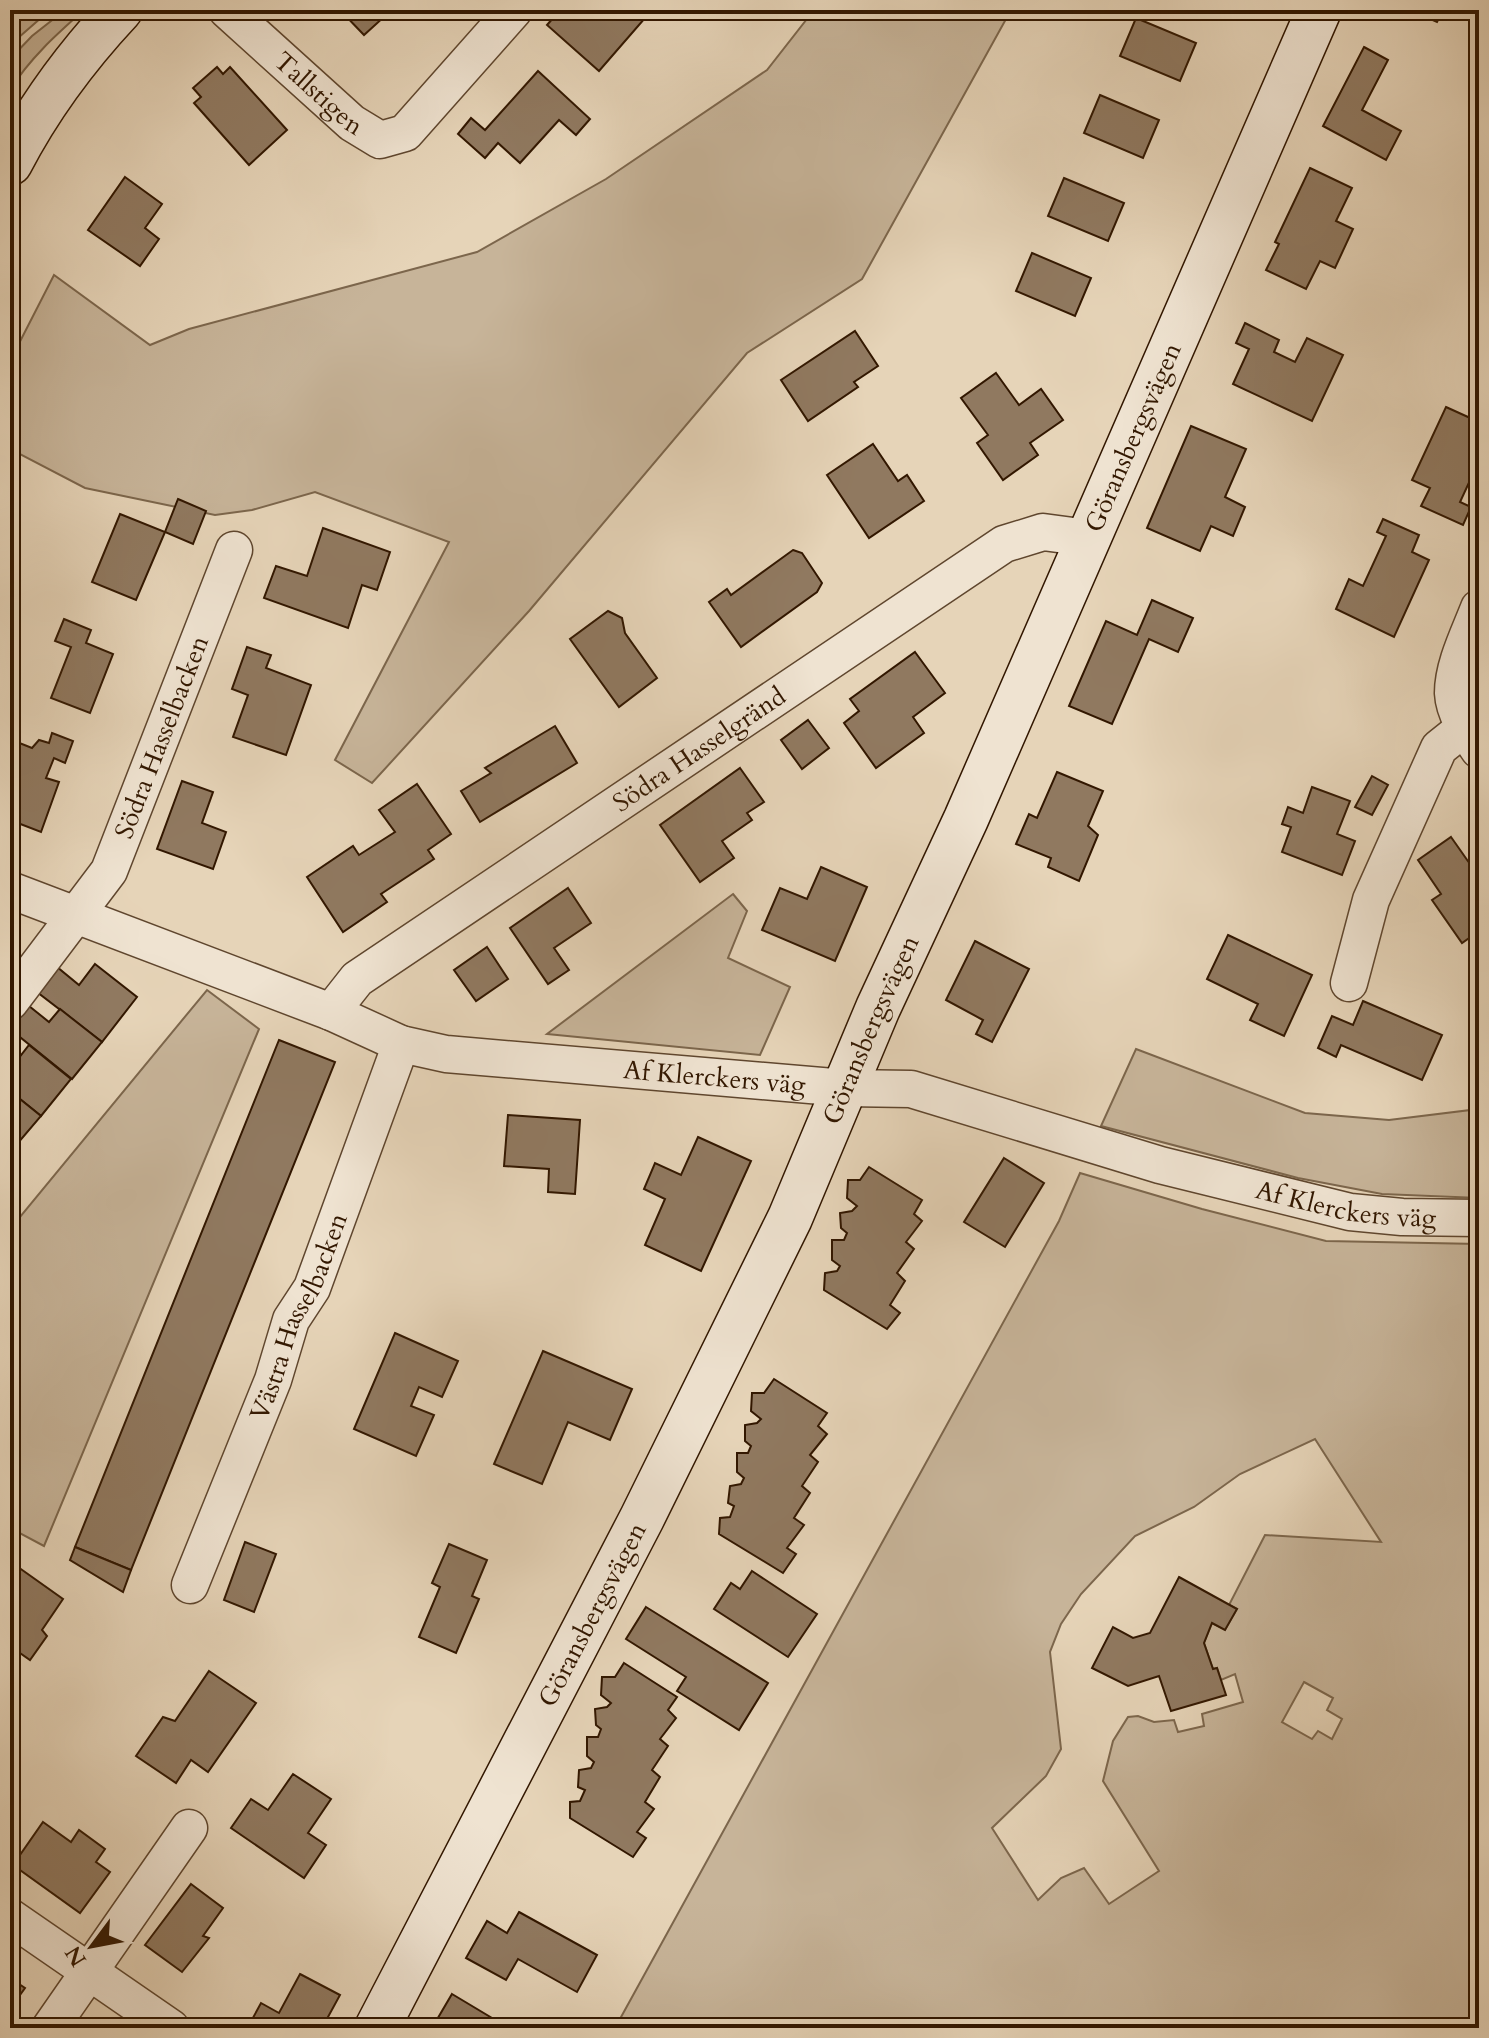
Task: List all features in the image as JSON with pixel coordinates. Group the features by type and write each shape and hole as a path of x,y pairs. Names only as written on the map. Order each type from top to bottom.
{"street":[{"path":"10,163 27,129 85,47 120,10"},
{"name":"Tallstigen","path":"227,10 352,123 380,140 405,133 514,10"},
{"name":"Göransbergsvägen","path":"377,2028 642,1518 790,1218 909,938 966,819 1319,10"},
{"name":"Södra Hasselgränd","path":"331,1012 357,979 1004,544 1043,532 1088,538"},
{"name":"Södra Hasselbacken","path":"10,1002 109,871 234,550"},
{"path":"1349,983 1371,900 1439,748 1472,739 1453,695 1459,663 1479,608"},
{"name":"Af Klerckers väg","path":"10,890 331,1012 401,1044 446,1054 845,1088 911,1089 1160,1165 1350,1212 1402,1217 1479,1218"},
{"name":"Västra Hasselbacken","path":"190,1585 273,1380 291,1320 312,1288 401,1044"},
{"path":"50,2028 189,1828"},
{"path":"10,1917 171,2028"}],"shaded area":[{"path":"10,10 50,10 10,45"},
{"path":"65,10 84,10 35,57 10,90 10,59 32,36"},
{"path":"814,10 1011,10 862,279 747,353 529,611 372,783 335,760 449,542 315,492 252,510 215,515 85,488 10,449 10,361 54,275 150,345 189,329 477,252 606,179 767,70"},
{"path":"733,894 747,911 728,958 790,987 760,1055 547,1034"},
{"path":"207,990 259,1029 44,1546 10,1528 10,1229"},
{"path":"1136,1049 1305,1113 1389,1120 1479,1109 1479,1198 1382,1194 1298,1178 1101,1126"},
{"path":"1080,1173 1326,1241 1479,1244 1479,2028 615,2028 1059,1221","holes":["1315,1439 1381,1542 1265,1535 1229,1605 1237,1609 1225,1630 1212,1623 1204,1643 1213,1669 1217,1668 1221,1680 1235,1674 1243,1702 1202,1714 1204,1726 1178,1732 1174,1720 1154,1722 1138,1716 1128,1717 1113,1741 1103,1781 1159,1871 1109,1904 1084,1868 1061,1878 1038,1900 992,1828 1046,1776 1061,1749 1050,1652 1061,1624 1081,1594 1135,1536 1194,1507 1240,1474","1304,1682 1333,1698 1327,1710 1342,1719 1332,1739 1318,1731 1312,1739 1282,1722"]}],"building":[{"path":"340,10 380,10 385,16 364,35"},
{"path":"560,10 565,14 568,10 652,10 599,71 547,25"},
{"path":"1410,10 1443,10 1437,22"},
{"path":"1136,18 1196,43 1180,81 1120,56"},
{"path":"1364,47 1388,60 1362,110 1401,131 1386,160 1323,126"},
{"path":"217,67 223,74 230,67 287,130 249,165 194,103 201,97 193,88"},
{"path":"538,71 590,119 576,135 559,120 520,163 498,143 485,158 458,134 471,118 485,130"},
{"path":"1100,95 1159,120 1143,158 1084,133"},
{"path":"1310,168 1352,188 1336,221 1353,229 1335,268 1320,261 1306,289 1266,270 1279,244 1275,242"},
{"path":"125,177 162,204 145,228 159,239 140,266 88,230"},
{"path":"1064,178 1124,203 1108,241 1048,216"},
{"path":"1032,253 1091,278 1075,316 1016,291"},
{"path":"1245,323 1279,340 1274,352 1295,362 1307,338 1343,355 1312,421 1233,384 1249,349 1236,343"},
{"path":"855,331 878,366 854,382 858,387 808,421 781,380"},
{"path":"996,373 1019,405 1041,389 1063,420 1030,443 1038,455 1003,480 977,443 988,435 961,398"},
{"path":"1446,407 1479,422 1479,461 1460,502 1471,507 1463,525 1421,506 1430,488 1412,480"},
{"path":"1191,426 1246,449 1225,497 1245,507 1233,536 1211,526 1200,551 1147,528"},
{"path":"873,444 898,481 907,475 924,501 869,538 827,475"},
{"path":"178,499 206,511 193,544 165,532"},
{"path":"120,514 165,532 136,600 92,582"},
{"path":"1383,519 1419,535 1412,552 1429,560 1394,637 1336,609 1349,579 1363,586 1386,536 1377,532"},
{"path":"323,528 390,552 377,590 362,585 348,628 264,598 276,566 307,576"},
{"path":"793,550 802,553 822,583 817,592 741,647 709,602 727,589 731,595"},
{"path":"1152,600 1193,618 1178,652 1149,639 1112,724 1069,706 1106,621 1137,635"},
{"path":"608,611 622,618 625,633 657,678 619,707 570,639"},
{"path":"64,619 91,630 86,643 113,654 90,713 51,698 71,647 55,641"},
{"path":"247,647 271,655 266,668 311,685 286,755 233,737 248,695 232,689"},
{"path":"915,652 945,693 913,717 924,733 876,768 844,723 859,711 850,699"},
{"path":"808,720 829,748 802,769 781,740"},
{"path":"555,726 577,763 480,822 461,791 491,773 485,768"},
{"path":"52,733 73,741 65,763 54,758 46,778 59,782 41,832 10,820 10,785 18,762 10,758 10,744 12,740 32,748 39,740 49,743"},
{"path":"740,768 764,802 747,813 752,820 722,841 734,858 700,882 660,825"},
{"path":"1057,772 1103,791 1088,826 1098,835 1079,881 1048,867 1051,858 1016,844 1029,814 1037,818"},
{"path":"1372,776 1388,785 1372,815 1355,807"},
{"path":"182,781 213,792 202,823 226,832 213,869 157,849"},
{"path":"417,784 451,834 428,850 434,859 381,894 387,902 343,932 307,877 353,846 359,855 395,832 379,810"},
{"path":"1312,787 1350,801 1337,834 1355,841 1342,875 1282,852 1291,827 1282,824 1288,807 1303,813"},
{"path":"1451,837 1477,874 1479,872 1479,931 1462,943 1432,900 1441,894 1418,860"},
{"path":"821,867 867,887 835,961 762,930 780,888 807,899"},
{"path":"568,888 591,923 554,948 569,970 548,984 510,928"},
{"path":"1228,935 1312,975 1284,1036 1250,1020 1258,1004 1207,979"},
{"path":"975,941 1029,969 992,1042 976,1034 983,1020 946,1000"},
{"path":"487,947 508,979 476,1001 454,970"},
{"path":"95,964 137,997 102,1042 37,992 57,967 79,985"},
{"path":"1363,1001 1442,1035 1422,1080 1341,1045 1336,1057 1318,1048 1332,1016 1353,1025"},
{"path":"29,1006 49,1022 60,1009 102,1042 72,1079 10,1029"},
{"path":"279,1040 335,1062 131,1570 75,1547"},
{"path":"29,1045 71,1079 41,1116 10,1091 10,1052 18,1059"},
{"path":"10,1091 41,1116 12,1150 10,1149"},
{"path":"508,1115 580,1120 575,1194 548,1192 549,1169 504,1166"},
{"path":"698,1137 751,1161 701,1271 645,1245 665,1199 644,1189 655,1163 681,1175"},
{"path":"1004,1158 1044,1183 1005,1247 964,1222"},
{"path":"869,1167 922,1200 914,1214 922,1221 906,1242 914,1249 897,1273 905,1281 890,1305 900,1313 887,1329 824,1290 825,1273 837,1271 840,1266 832,1260 832,1240 844,1240 847,1233 841,1228 840,1213 852,1211 857,1206 847,1198 848,1180 860,1180"},
{"path":"395,1333 458,1361 442,1397 419,1387 411,1406 434,1415 416,1456 354,1429"},
{"path":"543,1351 632,1389 610,1440 568,1422 542,1484 494,1464"},
{"path":"774,1379 827,1413 818,1426 827,1434 810,1455 818,1462 802,1486 810,1493 794,1518 804,1525 787,1548 796,1554 783,1573 719,1534 720,1518 730,1517 734,1506 728,1503 730,1486 741,1484 744,1478 737,1472 737,1453 748,1453 751,1446 745,1441 745,1425 761,1419 751,1411 752,1393 764,1393"},
{"path":"245,1542 276,1554 254,1612 224,1600"},
{"path":"449,1544 487,1560 472,1596 479,1599 456,1653 419,1637 440,1587 432,1583"},
{"path":"75,1547 131,1570 123,1592 70,1560"},
{"path":"18,1567 63,1599 42,1630 47,1636 30,1660 10,1646 10,1579"},
{"path":"752,1571 817,1614 788,1657 714,1609 731,1583 740,1589"},
{"path":"1179,1577 1237,1609 1225,1630 1212,1623 1204,1643 1226,1695 1171,1711 1159,1676 1128,1686 1092,1668 1113,1627 1133,1638 1150,1633"},
{"path":"646,1607 768,1683 739,1730 677,1691 686,1677 626,1639"},
{"path":"624,1663 677,1697 668,1710 676,1718 660,1739 668,1746 652,1770 660,1777 645,1802 654,1809 637,1832 646,1838 633,1857 570,1818 570,1802 580,1801 585,1790 578,1787 579,1770 591,1768 594,1762 587,1756 587,1737 598,1737 601,1729 596,1725 595,1709 611,1703 601,1695 602,1677 615,1677"},
{"path":"209,1671 256,1703 208,1772 191,1760 176,1783 136,1756 163,1717 175,1721"},
{"path":"293,1774 331,1799 308,1833 326,1845 304,1878 231,1828 251,1799 268,1810"},
{"path":"43,1822 71,1842 79,1830 105,1849 96,1862 110,1872 80,1913 13,1865"},
{"path":"191,1884 223,1908 203,1936 209,1938 182,1972 145,1945"},
{"path":"519,1912 597,1955 577,1992 518,1959 506,1980 466,1958 487,1921 507,1933"},
{"path":"300,1974 340,1995 322,2028 248,2027 261,2003 279,2013"},
{"path":"10,1978 25,1988 10,2009"},
{"path":"452,1994 502,2024 499,2028 432,2028"}]}
